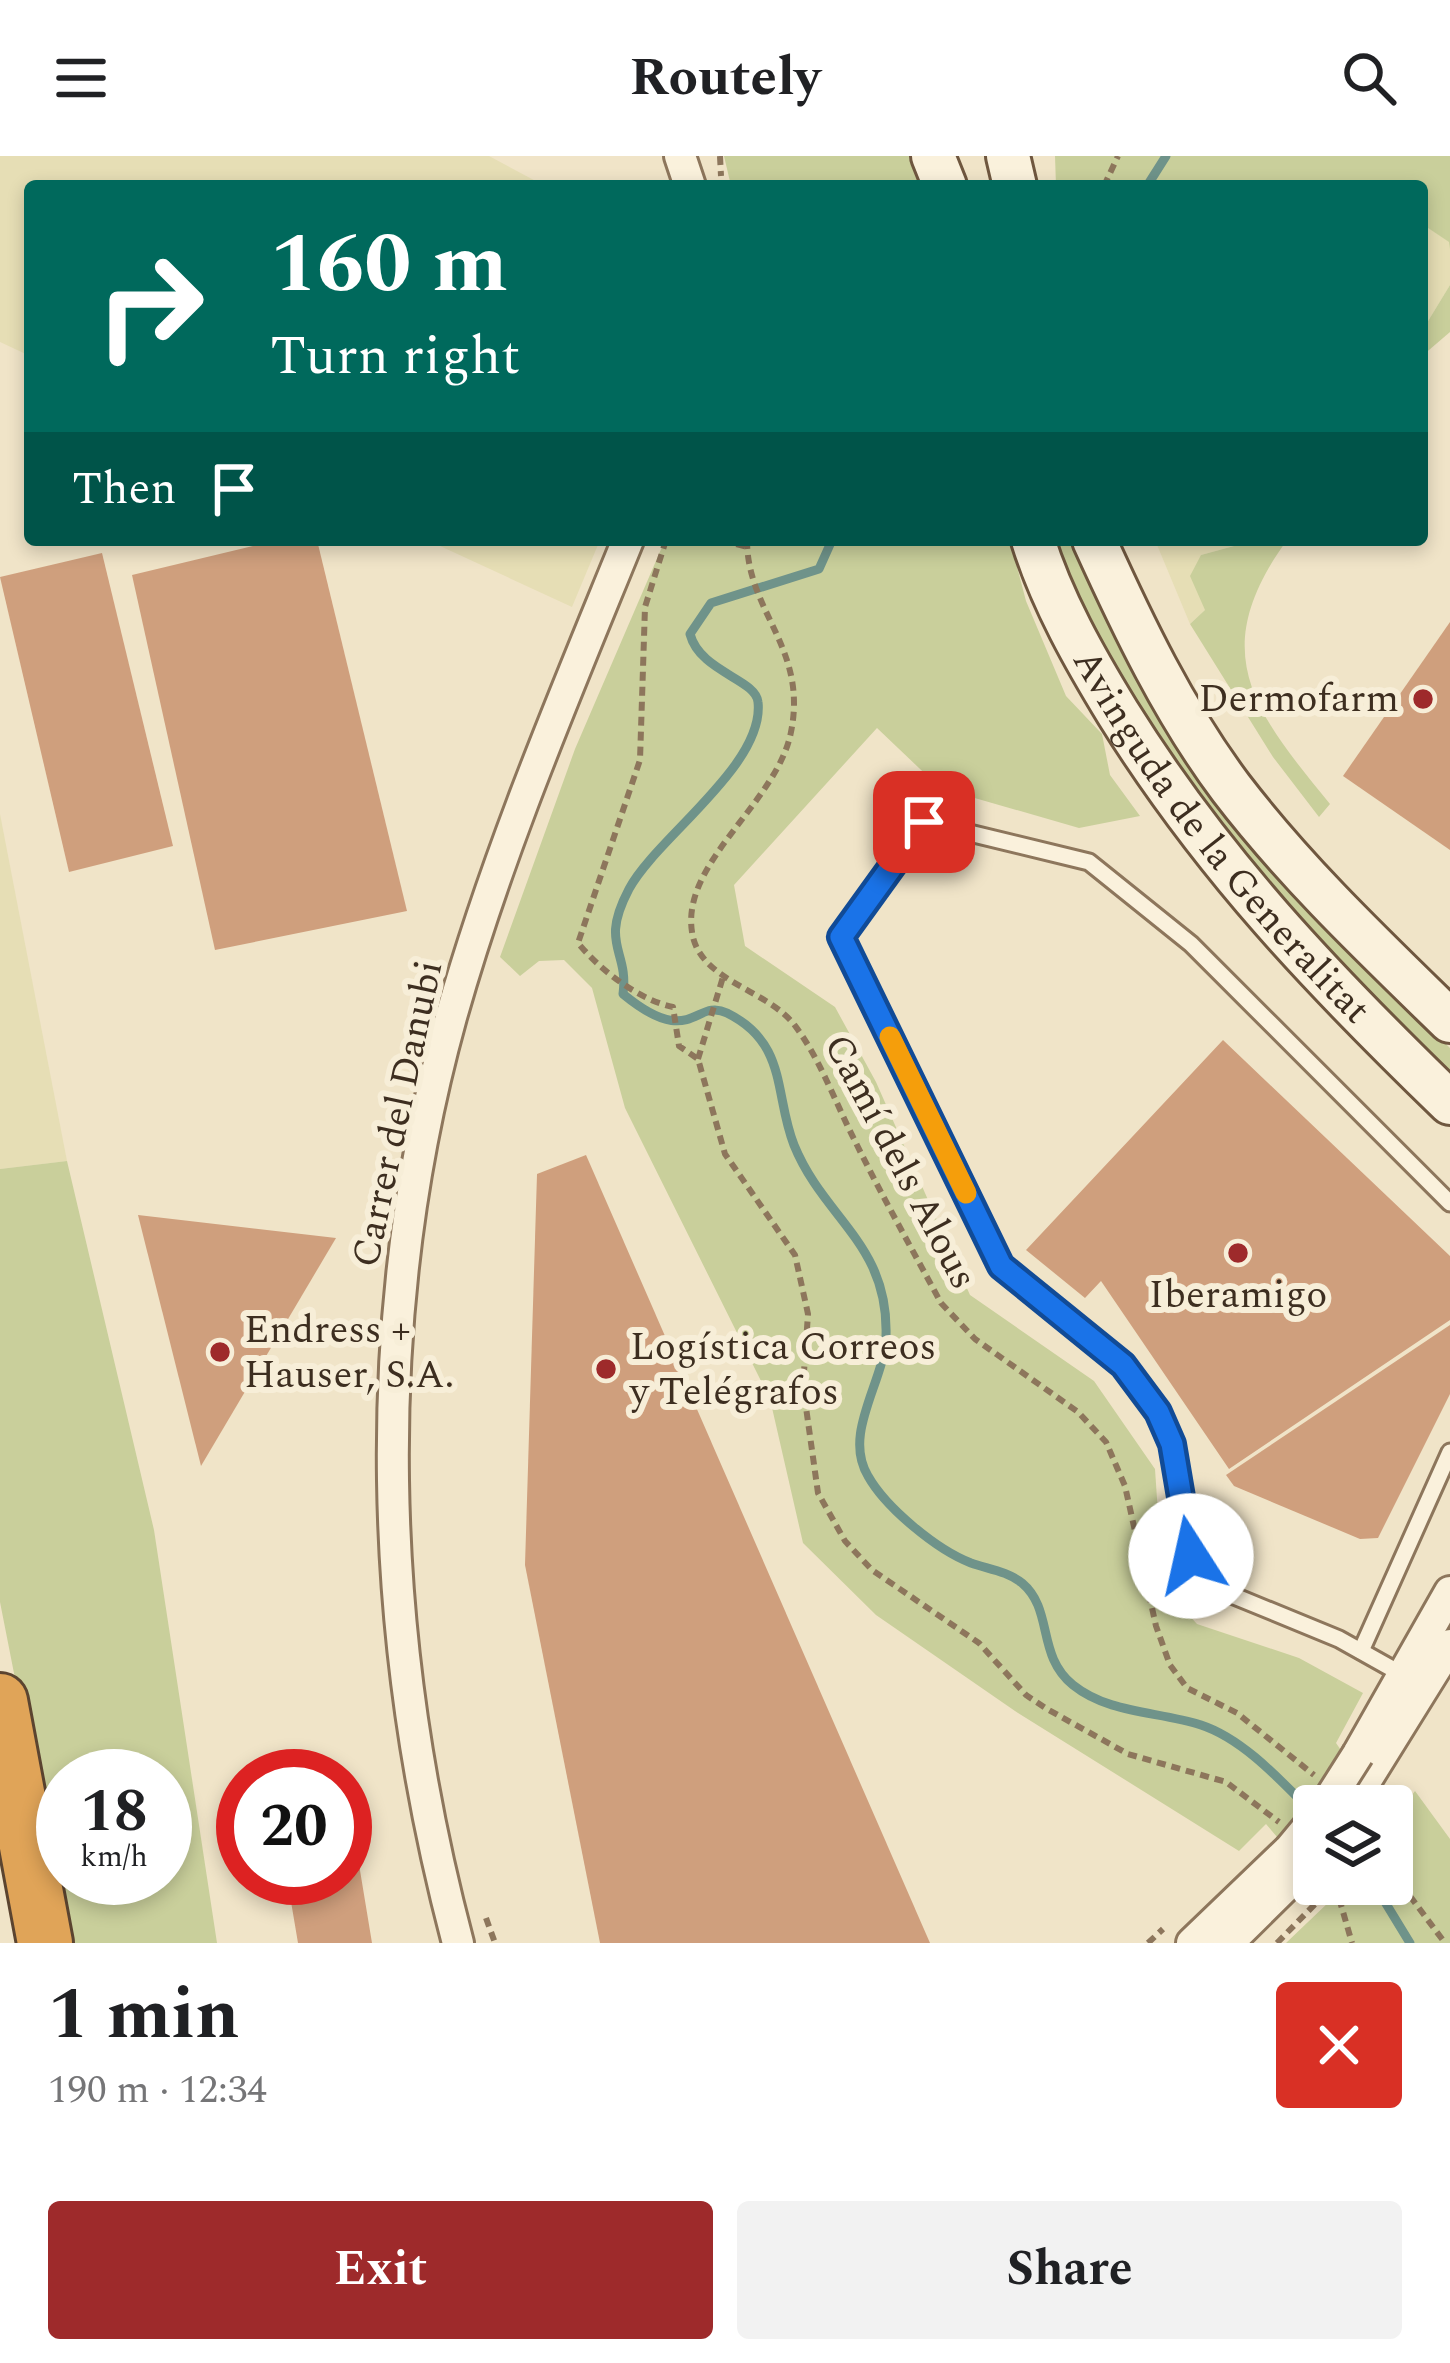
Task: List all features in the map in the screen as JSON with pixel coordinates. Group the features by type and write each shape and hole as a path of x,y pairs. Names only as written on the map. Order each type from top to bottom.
{"highway":[{"path":"0,1701 45,1943"},
{"path":"0,1855 20,1943"}],"street":[{"name":"Avinguda de la Generalitat","path":"1036,546 1084,657 1188,820 1299,953 1450,1103"},
{"name":"Avinguda de la Generalitat","path":"1097,546 1142,642 1229,785 1340,914 1450,1021"},
{"name":"Carrer del Danubi","path":"458,1943 416,1764 402,1650 392,1504 402,1278 428,1119 469,957 527,790 638,550"},
{"path":"1366,1763 1450,1592"},
{"path":"1348,1785 1450,1645"},
{"path":"1192,1943 1293,1848"},
{"path":"1228,1943 1293,1856"}],"lane":[{"path":"1405,1676 1222,1591 1191,1556 1172,1444 1158,1412 1123,1365 1001,1266 841,937 924,822 1089,862 1191,944 1450,1203"},
{"path":"1361,1652 1450,1452"}],"path":[{"path":"664,546 645,608 640,760 578,943 595,964 656,1003 673,1007 680,1046 698,1059"},
{"name":"Camí dels Alous","path":"748,546 754,582 789,653 795,693 792,730 783,761 763,796 693,898 692,935 700,955 724,976 760,995 795,1026 941,1303 975,1339 1078,1412 1106,1442 1125,1486 1140,1564 1170,1665 1187,1688 1237,1713 1303,1761 1307,1785"},
{"path":"724,976 698,1059 725,1154 795,1255 808,1314 802,1386 818,1493 845,1541 872,1570 979,1643 1026,1695 1047,1709 1128,1754 1226,1782 1293,1819"},
{"path":"1413,1901 1444,1943"},
{"path":"482,1902 494,1943"},
{"path":"1277,1943 1313,1905"},
{"path":"1341,1905 1352,1943"}],"shaded area":[{"path":"0,156 489,156 534,180 24,180 24,353 0,342"},
{"path":"1428,228 1450,242 1450,285 1428,321"},
{"path":"440,546 597,546 572,607"},
{"path":"1158,546 1234,546 1201,555 1205,610 1190,624"},
{"path":"0,814 67,1161 0,1169"}],"green space":[{"path":"724,156 911,156 919,163 922,180 730,180"},
{"path":"1055,156 1450,156 1450,249 1449,242 1428,228 1428,180 1056,180"},
{"path":"1450,285 1450,332 1428,351 1428,321"},
{"path":"662,546 1012,546 1026,601 1066,696 1102,734 1110,775 1140,816 1079,828 940,788 877,728 734,885 745,946 835,1007 876,1082 970,1295 1094,1381 1155,1469 1163,1587 1197,1624 1299,1658 1363,1693 1336,1743 1365,1785 1293,1785 1293,1856 1266,1824 1239,1851 1015,1711 876,1615 803,1543 770,1399 625,1108 592,988 564,960 539,961 520,976 500,957 575,749"},
{"path":"1058,546 1081,546 1342,940 1450,1048 1450,1079 1328,959 1173,771 1094,633"},
{"path":"1234,546 1283,546 1262,580 1249,615 1245,648 1249,679 1279,739 1330,804 1319,817 1273,757 1190,624 1205,610 1190,576 1201,555"},
{"path":"67,1161 154,1530 187,1749 36,1749 36,1785 0,1602 0,1169"},
{"path":"192,1779 217,1943 67,1943 60,1905 192,1905"},
{"path":"1413,1794 1450,1839 1450,1943 1286,1943 1326,1905 1413,1905"}],"building":[{"path":"253,546 318,546 407,911 215,950 132,575"},
{"path":"102,553 173,846 69,872 0,577"},
{"name":"Dermofarm","path":"1450,622 1450,850 1343,776"},
{"name":"Iberamigo","path":"1223,1040 1450,1256 1450,1320 1229,1469 1101,1281 1085,1298 1026,1250"},
{"name":"Logística Correos y Telégrafos","path":"586,1155 930,1943 600,1943 525,1565 537,1174"},
{"name":"Endress + Hauser, S.A.","path":"138,1215 336,1238 201,1466"},
{"name":"Iberamigo","path":"1450,1325 1450,1394 1378,1538 1360,1539 1234,1486 1226,1475"},
{"path":"292,1905 366,1905 372,1943 298,1943"}],"waterway":[{"path":"1151,180 1166,156"},
{"path":"829,546 819,569 711,603 690,634 705,657 755,694 756,726 727,775 629,889 616,923 623,994 664,1019 678,1021 716,1010 727,1013 747,1025 770,1055 794,1145 821,1193 866,1255 884,1304 884,1353 860,1442 868,1476 887,1501 943,1548 1022,1583 1038,1606 1054,1660 1073,1685 1102,1702 1217,1732 1262,1763 1293,1793"},
{"path":"1387,1905 1410,1943"}],"slow traffic":[{"path":"890,1037 966,1193"}],"place":[{"name":"Dermofarm","path":"1423,699"},
{"name":"Iberamigo","path":"1238,1253"},
{"name":"Endress + Hauser, S.A.","path":"220,1352"},
{"name":"Logística Correos y Telégrafos","path":"606,1369"}],"route":[{"path":"924,822 841,937 1001,1266 1123,1365 1158,1412 1172,1444 1191,1556"}]}
